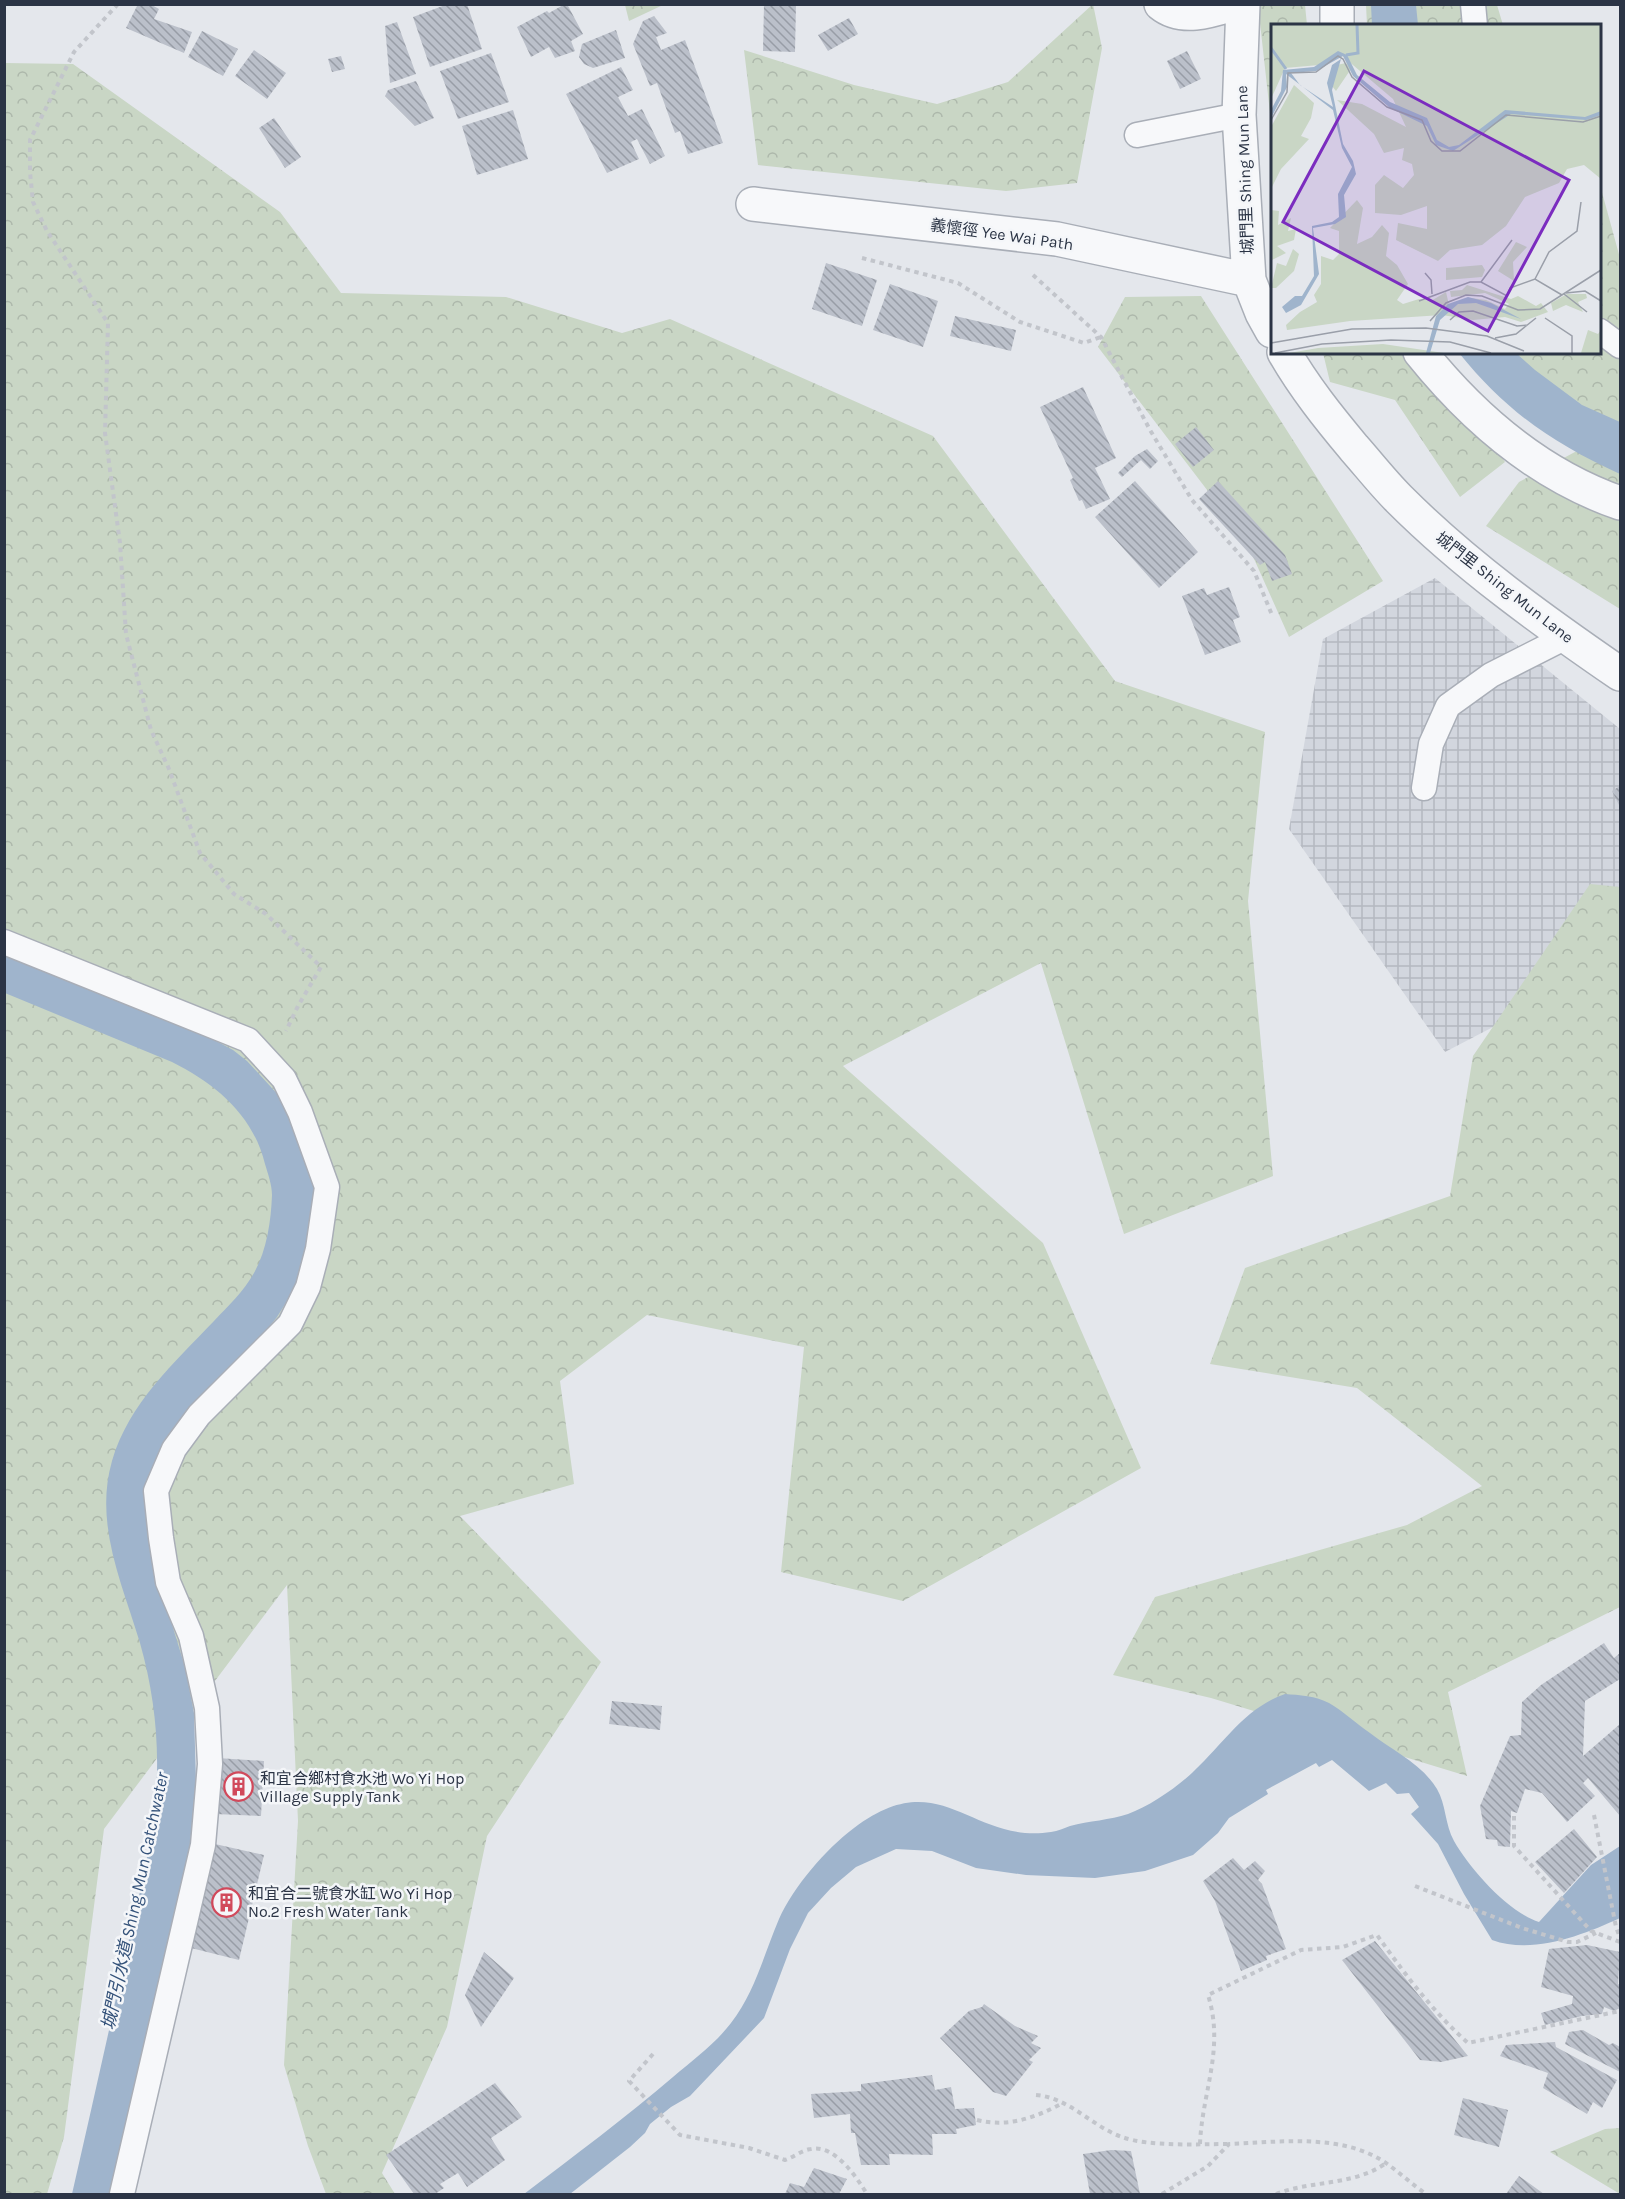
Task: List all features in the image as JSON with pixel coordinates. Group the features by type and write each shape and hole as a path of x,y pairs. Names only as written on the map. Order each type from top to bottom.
{"street":[{"path":"1161,4 1178,12 1193,14 1233,4"},
{"name":"城門里 Shing Mun Lane","path":"1244,4 1239,115 1249,280 1271,329"},
{"path":"1337,4 1337,24"},
{"name":"義懷徑 Yee Wai Path","path":"753,204 1057,239 1249,280"},
{"name":"城門里 Shing Mun Lane","path":"1285,354 1296,374 1330,420 1398,498 1455,552 1566,637 1620,674"},
{"path":"1422,354 1443,382 1504,439 1540,464 1620,503"}],"lane":[{"path":"1473,4 1475,24"},
{"path":"1137,135 1239,115"},
{"path":"1601,333 1620,346"},
{"path":"1424,788 1431,744 1448,706 1491,675 1566,637"},
{"path":"4,942 248,1040 284,1079 300,1112 327,1187 318,1249 308,1287 290,1324 199,1415 174,1449 156,1491 168,1582 190,1636 207,1708 210,1764 203,1845 122,2194"}],"path":[{"path":"118,4 74,52 30,140 33,202 47,231 108,323 105,433 120,543 126,634 151,730 169,769 200,853 234,894 266,914 321,968 298,1006 270,1064"},
{"path":"855,256 958,283 1030,326 1084,343 1101,337"},
{"path":"1030,273 1101,337 1150,430 1192,500 1254,571 1272,615"},
{"path":"1594,1815 1620,1938"},
{"path":"1514,1816 1514,1845 1594,1932 1620,1942"},
{"path":"1415,1886 1522,1928 1568,1942 1577,1942 1594,1932"},
{"path":"1200,2144 1202,2117 1212,2070 1215,2034 1213,2010 1208,1995 1301,1950 1342,1947 1377,1935 1447,2025 1468,2043 1620,2011"},
{"path":"653,2054 629,2081 680,2135 749,2148 785,2160 806,2150 817,2148 840,2160 852,2170 867,2194"},
{"path":"1036,2095 1051,2096 1123,2138 1200,2144 1319,2142 1364,2152 1386,2163 1426,2194"},
{"path":"977,2120 1003,2123 1025,2120 1064,2103"},
{"path":"1162,2194 1208,2166 1229,2144"},
{"path":"1276,2194 1304,2185 1363,2176 1386,2163"}],"shaded area":[{"path":"1435,578 1620,729 1620,961 1445,1052 1289,829 1323,639"}],"green space":[{"path":"663,4 629,21 625,5"},
{"path":"1093,4 1102,48 1077,183 1006,191 758,165 744,50 854,85 937,104 1008,82"},
{"path":"1258,5 1305,5 1307,24 1271,24 1271,122"},
{"path":"1366,5 1497,5 1503,24 1367,24"},
{"path":"5,63 73,64 280,212 341,293 506,297 622,333 670,319 933,436 1115,681 1265,732 1248,901 1273,1176 1124,1234 1041,963 843,1066 1043,1243 1141,1468 903,1601 781,1572 804,1347 647,1315 560,1381 574,1484 460,1516 601,1662 487,1836 447,2027 382,2173 395,2194 326,2194 308,2146 284,2065 298,1821 287,1585 104,1829 64,2137 47,2194 5,2194"},
{"path":"1601,189 1620,258 1620,609 1486,526 1519,482 1588,445 1491,354 1601,354"},
{"path":"1201,296 1383,581 1289,637 1246,541 1098,347 1125,297"},
{"path":"1323,354 1431,354 1505,462 1460,497 1395,400 1330,382"},
{"path":"1590,884 1620,887 1620,1607 1448,1692 1467,1776 1211,1698 1113,1675 1155,1597 1407,1525 1482,1486 1357,1388 1210,1364 1245,1268 1450,1196 1473,1056"},
{"path":"1620,2128 1620,2194 1550,2152 1605,2129"}],"water":[{"path":"1371,5 1416,5 1418,24 1372,24"},
{"path":"1460,354 1517,354 1582,405 1620,422 1620,474 1573,450 1532,424 1494,392"},
{"path":"4,953 205,1035 233,1050 247,1061 281,1098 295,1123 316,1186 304,1265 292,1293 277,1317 147,1495 147,1531 151,1556 185,1667 194,1713 196,1781 190,1845 111,2194 72,2194 145,1865 156,1796 157,1756 148,1675 112,1553 106,1508 107,1484 120,1440 141,1402 169,1368 246,1286 254,1273 268,1235 272,1191 269,1176 252,1130 218,1091 172,1062 5,993"},
{"path":"1285,1694 1313,1697 1329,1703 1423,1772 1440,1795 1451,1835 1461,1852 1491,1888 1527,1917 1539,1922 1591,1865 1620,1846 1620,1918 1590,1931 1541,1944 1508,1944 1492,1940 1464,1894 1438,1844 1411,1814 1419,1807 1409,1793 1397,1794 1386,1783 1369,1791 1332,1760 1319,1767 1316,1763 1266,1790 1268,1794 1229,1818 1218,1833 1193,1855 1145,1871 1095,1878 1026,1875 976,1868 932,1851 896,1849 856,1867 831,1888 808,1913 790,1949 764,2018 690,2096 671,2107 650,2124 645,2133 630,2147 570,2194 524,2194 704,2052 725,2031 747,1999 779,1919 793,1894 821,1858 854,1828 884,1810 910,1802 933,1803 998,1827 1023,1833 1051,1832 1077,1824 1128,1814 1155,1801 1181,1783 1247,1717 1271,1700"}],"building":[{"path":"138,4 150,4 159,9 154,19 192,32 184,53 126,28"},
{"path":"448,4 467,4 482,49 430,67 413,17"},
{"path":"565,4 583,34 571,41 575,51 555,58 549,47 531,57 517,27"},
{"path":"764,4 796,4 795,52 763,51"},
{"path":"654,16 667,33 656,37 661,50 685,40 723,143 688,154 680,131 675,133 657,83 650,86 633,44 643,21"},
{"path":"849,18 858,34 828,51 818,35"},
{"path":"397,22 416,74 390,83 385,26"},
{"path":"616,30 625,58 593,68 584,64 579,57 582,44"},
{"path":"202,31 238,49 223,76 188,57"},
{"path":"254,50 286,73 267,99 235,76"},
{"path":"1187,51 1201,79 1180,89 1167,61"},
{"path":"491,53 509,102 458,119 440,71"},
{"path":"341,56 345,69 332,72 328,59"},
{"path":"621,67 633,90 618,97 628,116 642,109 665,156 650,164 637,139 631,142 639,159 607,173 566,94"},
{"path":"416,81 434,118 415,126 385,96 388,90"},
{"path":"513,110 528,159 477,175 462,126"},
{"path":"274,118 301,157 285,168 259,128"},
{"path":"826,263 877,280 862,326 812,309"},
{"path":"890,284 938,301 923,347 873,330"},
{"path":"955,316 1016,330 1011,351 950,336"},
{"path":"1083,387 1116,458 1095,468 1110,499 1086,509 1082,500 1079,501 1070,480 1073,478 1040,407"},
{"path":"1196,427 1214,450 1193,467 1175,444"},
{"path":"1147,449 1158,461 1150,469 1141,460 1122,477 1118,473 1135,456"},
{"path":"1135,481 1198,552 1159,588 1095,517"},
{"path":"1218,481 1285,555 1292,574 1272,581 1265,562 1260,565 1199,499"},
{"path":"1229,587 1240,617 1233,620 1241,642 1205,655 1182,596 1204,588 1207,595"},
{"path":"1620,786 1620,807 1612,791"},
{"path":"1604,1643 1614,1658 1620,1653 1620,1679 1585,1701 1583,1756 1620,1724 1620,1816 1588,1778 1583,1783 1595,1796 1567,1822 1542,1793 1525,1789 1517,1813 1511,1811 1510,1847 1498,1846 1497,1840 1486,1839 1480,1806 1510,1736 1521,1735 1522,1702 1541,1685"},
{"path":"612,1701 662,1706 660,1730 609,1724"},
{"name":"和宜合鄉村食水池 Wo Yi Hop Village Supply Tank","path":"217,1758 264,1761 261,1816 215,1814"},
{"path":"1574,1829 1597,1857 1564,1893 1535,1862"},
{"name":"和宜合二號食水缸 Wo Yi Hop No.2 Fresh Water Tank","path":"215,1844 264,1855 239,1960 191,1948"},
{"path":"1233,1858 1244,1870 1255,1861 1265,1871 1258,1880 1262,1884 1286,1949 1266,1956 1267,1960 1241,1971 1215,1901 1203,1881"},
{"path":"1375,1941 1468,2056 1441,2062 1420,2060 1342,1960"},
{"path":"1587,1945 1620,1952 1618,1984 1620,1985 1620,2008 1614,2011 1604,2007 1602,2014 1582,2016 1545,2025 1541,2013 1572,2004 1573,1996 1541,1987 1549,1949"},
{"path":"484,1952 514,1978 481,2027 465,1995"},
{"path":"984,2004 1015,2026 1038,2036 1031,2043 1041,2048 1029,2060 1033,2062 1006,2096 993,2092 940,2038 969,2011 982,2007"},
{"path":"1583,2030 1609,2045 1613,2043 1620,2047 1620,2072 1565,2044 1569,2032"},
{"path":"1555,2042 1556,2047 1617,2080 1602,2108 1593,2102 1587,2114 1543,2088 1548,2073 1500,2056 1506,2045"},
{"path":"932,2075 935,2090 951,2087 955,2109 974,2108 976,2125 956,2129 957,2134 932,2134 933,2155 889,2154 890,2165 861,2165 855,2133 851,2133 850,2114 814,2118 811,2094 861,2091 861,2084"},
{"path":"495,2083 522,2117 491,2138 505,2160 467,2187 458,2173 440,2184 444,2188 435,2194 414,2194 386,2155"},
{"path":"1463,2098 1508,2110 1499,2147 1454,2135"},
{"path":"1111,2150 1131,2151 1140,2194 1090,2194 1083,2154"},
{"path":"814,2168 847,2179 839,2194 785,2194 790,2183 804,2187"},
{"path":"1519,2176 1544,2194 1506,2194"}],"place":[{"name":"和宜合鄉村食水池 Wo Yi Hop Village Supply Tank","path":"239,1787"},
{"name":"和宜合二號食水缸 Wo Yi Hop No.2 Fresh Water Tank","path":"227,1902"}],"water label":[{"name":"城門引水道 Shing Mun Catchwater","path":"135,1901"}]}
